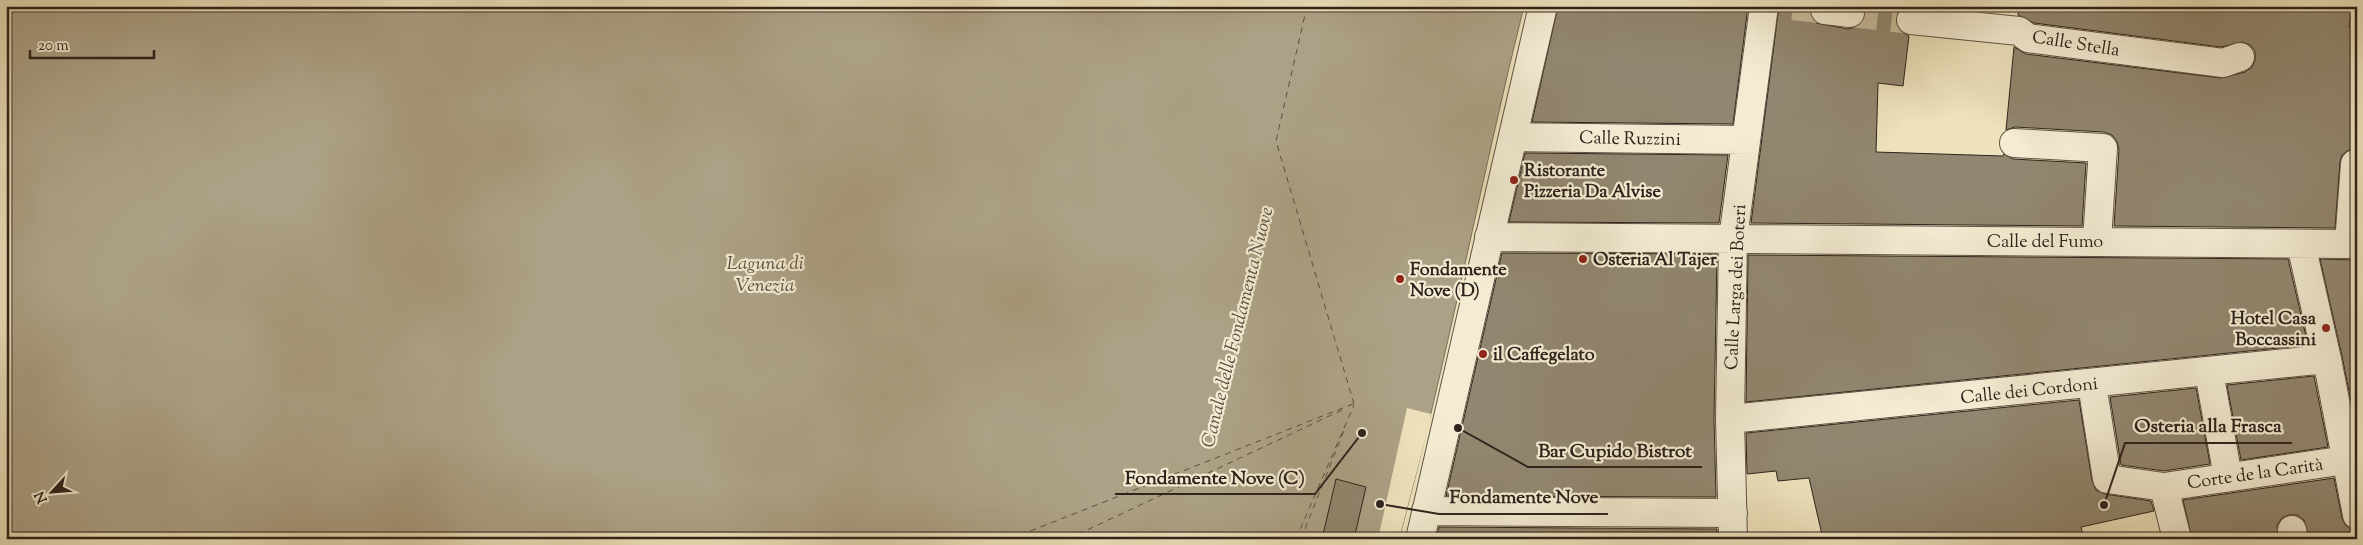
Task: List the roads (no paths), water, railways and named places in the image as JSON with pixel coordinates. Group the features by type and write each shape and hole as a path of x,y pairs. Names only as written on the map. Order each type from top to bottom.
{"street":[{"path":"1420,539 1543,6"},
{"name":"Calle Larga dei Boteri","path":"1733,526 1730,419 1733,238 1764,6"},
{"name":"Calle Stella","path":"1911,20 2019,31 2028,38 2223,62 2240,57"},
{"name":"Calle Ruzzini","path":"1514,137 1746,140"},
{"path":"2014,144 2103,148 2097,241"},
{"path":"2353,244 2355,164 2357,164"},
{"name":"Calle del Fumo","path":"1489,237 2353,244"},
{"path":"2301,244 2327,359 2357,515"},
{"name":"Calle dei Cordoni","path":"1730,419 2327,359"},
{"path":"2209,372 2228,477"},
{"name":"Corte de la Carità","path":"2092,384 2107,479 2164,487 2346,460"},
{"name":"Corte de la Carità","path":"2164,487 2176,539"},
{"path":"1426,511 1733,526"}],"water":[{"name":"Laguna di Venezia","path":"6,6 1524,6 1433,406 1399,539 6,539"}],"tunnel":[{"path":"1793,6 1825,10"},
{"path":"1850,13 1911,20"}],"place":[{"name":"Ristorante Pizzeria Da Alvise","path":"1514,180"},
{"name":"Osteria Al Tajer","path":"1583,259"},
{"name":"Fondamente Nove (D)","path":"1400,279"},
{"name":"Hotel Casa Boccassini","path":"2326,328"},
{"name":"il Caffegelato","path":"1483,354"},
{"name":"Bar Cupido Bistrot","path":"1458,428"},
{"name":"Fondamente Nove (C)","path":"1362,433"},
{"name":"Fondamente Nove","path":"1380,504"},
{"name":"Osteria alla Frasca","path":"2104,505"}],"water label":[{"name":"Canale delle Fondamenta Nuove","path":"1236,327"}]}
